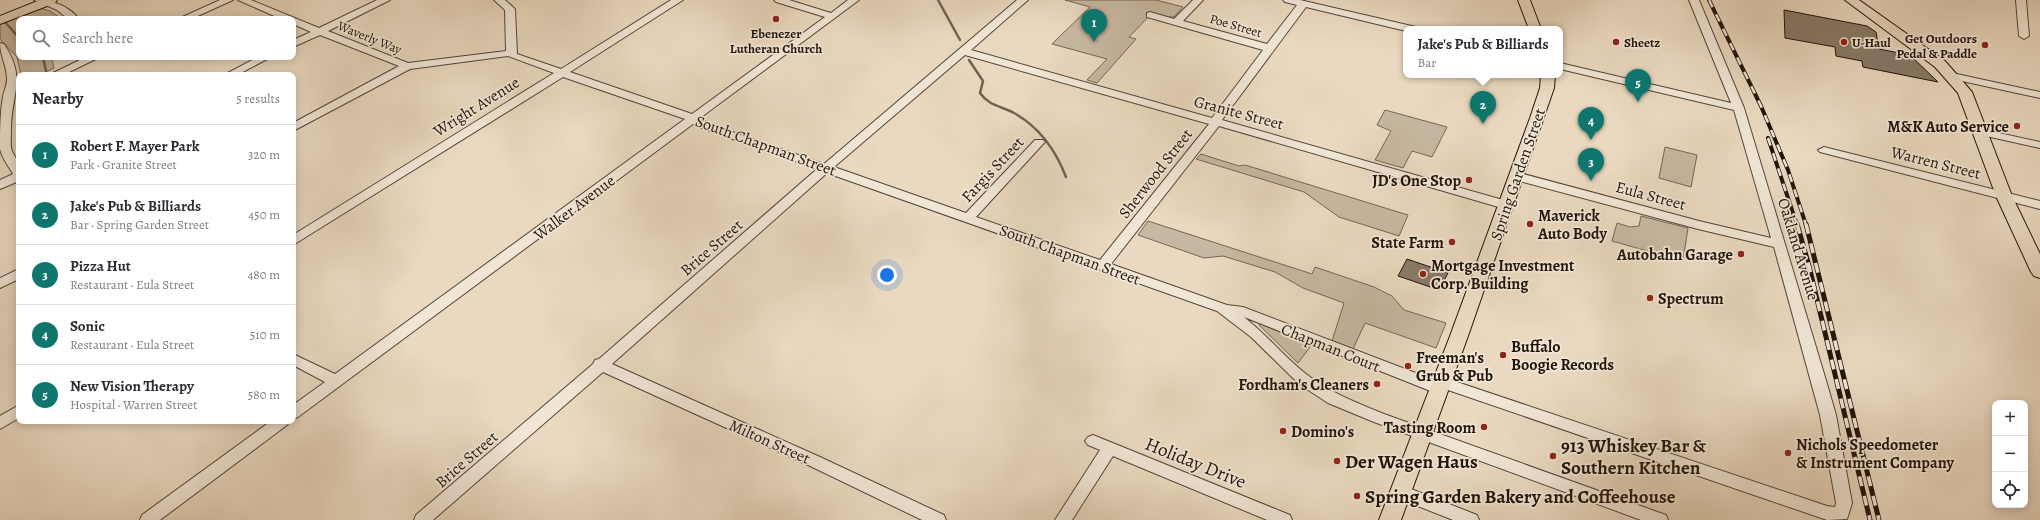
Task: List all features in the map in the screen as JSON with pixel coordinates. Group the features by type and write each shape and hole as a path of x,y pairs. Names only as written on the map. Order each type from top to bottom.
{"main road":[{"path":"0,12 30,0"},
{"path":"1524,0 1534,26"},
{"path":"1851,0 1940,64 1965,92 2004,196 2040,272"},
{"path":"0,20 45,1"},
{"name":"Spring Garden Street","path":"1390,520 1439,385 1459,336 1516,176 1541,104 1547,78"}],"street":[{"path":"190,16 228,0"},
{"path":"243,0 282,16"},
{"path":"296,43 385,0"},
{"path":"499,0 510,9 511,53"},
{"name":"Wright Avenue","path":"296,239 678,0"},
{"path":"779,0 832,16"},
{"name":"Walker Avenue","path":"296,411 854,0"},
{"name":"Brice Street","path":"426,519 600,364 724,259 827,167 1023,0"},
{"path":"1176,22 1198,0"},
{"path":"1288,0 1403,27"},
{"name":"Oakland Avenue","path":"1694,0 1739,108 1828,415 1844,503 1841,514"},
{"path":"2021,0 2024,36"},
{"path":"45,1 60,8 70,16"},
{"name":"Sherwood Street","path":"1103,266 1303,4"},
{"name":"Poe Street","path":"1150,15 1269,48"},
{"name":"Waverly Way","path":"296,22 407,66 511,53"},
{"path":"0,46 8,58 12,87 4,97 6,150 16,169"},
{"name":"Granite Street","path":"964,51 1506,204"},
{"name":"South Chapman Street","path":"511,53 513,56 694,118 706,126 827,167 1222,308 1256,334 1298,375 1319,391 1347,406 1660,520"},
{"path":"61,72 87,60"},
{"path":"235,72 260,60"},
{"path":"296,126 407,66"},
{"path":"1563,67 1739,108"},
{"path":"1952,76 2040,95"},
{"path":"4,97 16,92"},
{"path":"1981,132 2040,146"},
{"name":"Fargis Street","path":"968,218 1039,142"},
{"name":"Warren Street","path":"1824,150 2040,205"},
{"name":"Eula Street","path":"1516,176 1691,224 1779,244"},
{"path":"0,185 16,177"},
{"path":"0,284 16,275"},
{"name":"Chapman Court","path":"1222,308 1238,310 1320,343 1439,385 1796,504 1827,513 1841,514"},
{"path":"296,361 336,381"},
{"name":"Milton Street","path":"600,364 814,461 938,520"},
{"path":"0,423 16,414"},
{"path":"148,520 278,424"},
{"name":"Holiday Drive","path":"1093,441 1284,520"},
{"path":"1063,520 1110,448"},
{"path":"1401,492 1471,520"}],"shaded area":[{"path":"1065,0 1156,0 1183,7 1174,17 1167,17 1152,13 1129,37 1136,39 1097,83 1087,80 1107,59 1052,44 1090,7"},
{"path":"40,8 50,11 58,16 20,16"},
{"path":"16,18 16,56 0,39 0,24"},
{"path":"18,60 52,60 54,68 45,72 20,72"},
{"path":"1385,110 1447,127 1432,157 1412,151 1403,168 1375,160 1391,131 1377,125"},
{"path":"1665,147 1697,155 1691,187 1659,178"},
{"path":"1201,154 1239,166 1245,165 1408,215 1399,236 1339,217 1304,192 1196,159"},
{"path":"1641,216 1688,228 1683,261 1612,241 1617,223 1630,227 1639,226"},
{"path":"1148,221 1312,274 1315,267 1374,287 1392,296 1404,310 1446,323 1436,348 1365,323 1353,349 1332,341 1344,303 1303,288 1275,272 1223,256 1204,258 1138,235"},
{"path":"1260,323 1292,335 1310,347 1298,363 1259,325"}],"building":[{"name":"U-Haul","path":"1784,10 1867,26 1876,32 1879,49 1910,55 1938,82 1863,67 1862,61 1836,56 1835,47 1785,38"},
{"name":"Mortgage Investment Corp. Building","path":"1407,259 1448,273 1439,290 1398,276"}],"waterway":[{"path":"938,0 960,40"},
{"path":"6,23 16,35"},
{"path":"44,60 46,71"},
{"path":"969,60 983,81 980,93 987,101 1014,113 1031,125 1046,140 1062,167 1066,177"}],"railway":[{"path":"1709,0 1761,106 1788,170 1806,225"},
{"path":"1768,138 1797,225"},
{"path":"1797,224 1809,266 1870,520"},
{"path":"1806,224 1879,520"}],"place":[{"name":"Ebenezer Lutheran Church","path":"776,19"},
{"name":"Robert F. Mayer Park","path":"1094,42"},
{"name":"Sheetz","path":"1616,42"},
{"name":"U-Haul","path":"1844,42"},
{"name":"Get Outdoors Pedal & Paddle","path":"1985,45"},
{"name":"New Vision Therapy","path":"1638,102"},
{"name":"Jake's Pub & Billiards","path":"1483,124"},
{"name":"M&K Auto Service","path":"2017,126"},
{"name":"Sonic","path":"1591,140"},
{"name":"JD's One Stop","path":"1469,180"},
{"name":"Pizza Hut","path":"1591,181"},
{"name":"Maverick Auto Body","path":"1530,224"},
{"name":"State Farm","path":"1452,242"},
{"name":"Autobahn Garage","path":"1741,254"},
{"name":"Mortgage Investment Corp. Building","path":"1423,274"},
{"name":"Spectrum","path":"1650,298"},
{"name":"Buffalo Boogie Records","path":"1503,355"},
{"name":"Freeman's Grub & Pub","path":"1408,366"},
{"name":"Fordham's Cleaners","path":"1377,384"},
{"name":"Tasting Room","path":"1484,427"},
{"name":"Domino's","path":"1283,431"},
{"name":"Nichols Speedometer & Instrument Company","path":"1788,453"},
{"name":"913 Whiskey Bar & Southern Kitchen","path":"1553,456"},
{"name":"Der Wagen Haus","path":"1337,461"},
{"name":"Spring Garden Bakery and Coffeehouse","path":"1357,496"}]}
